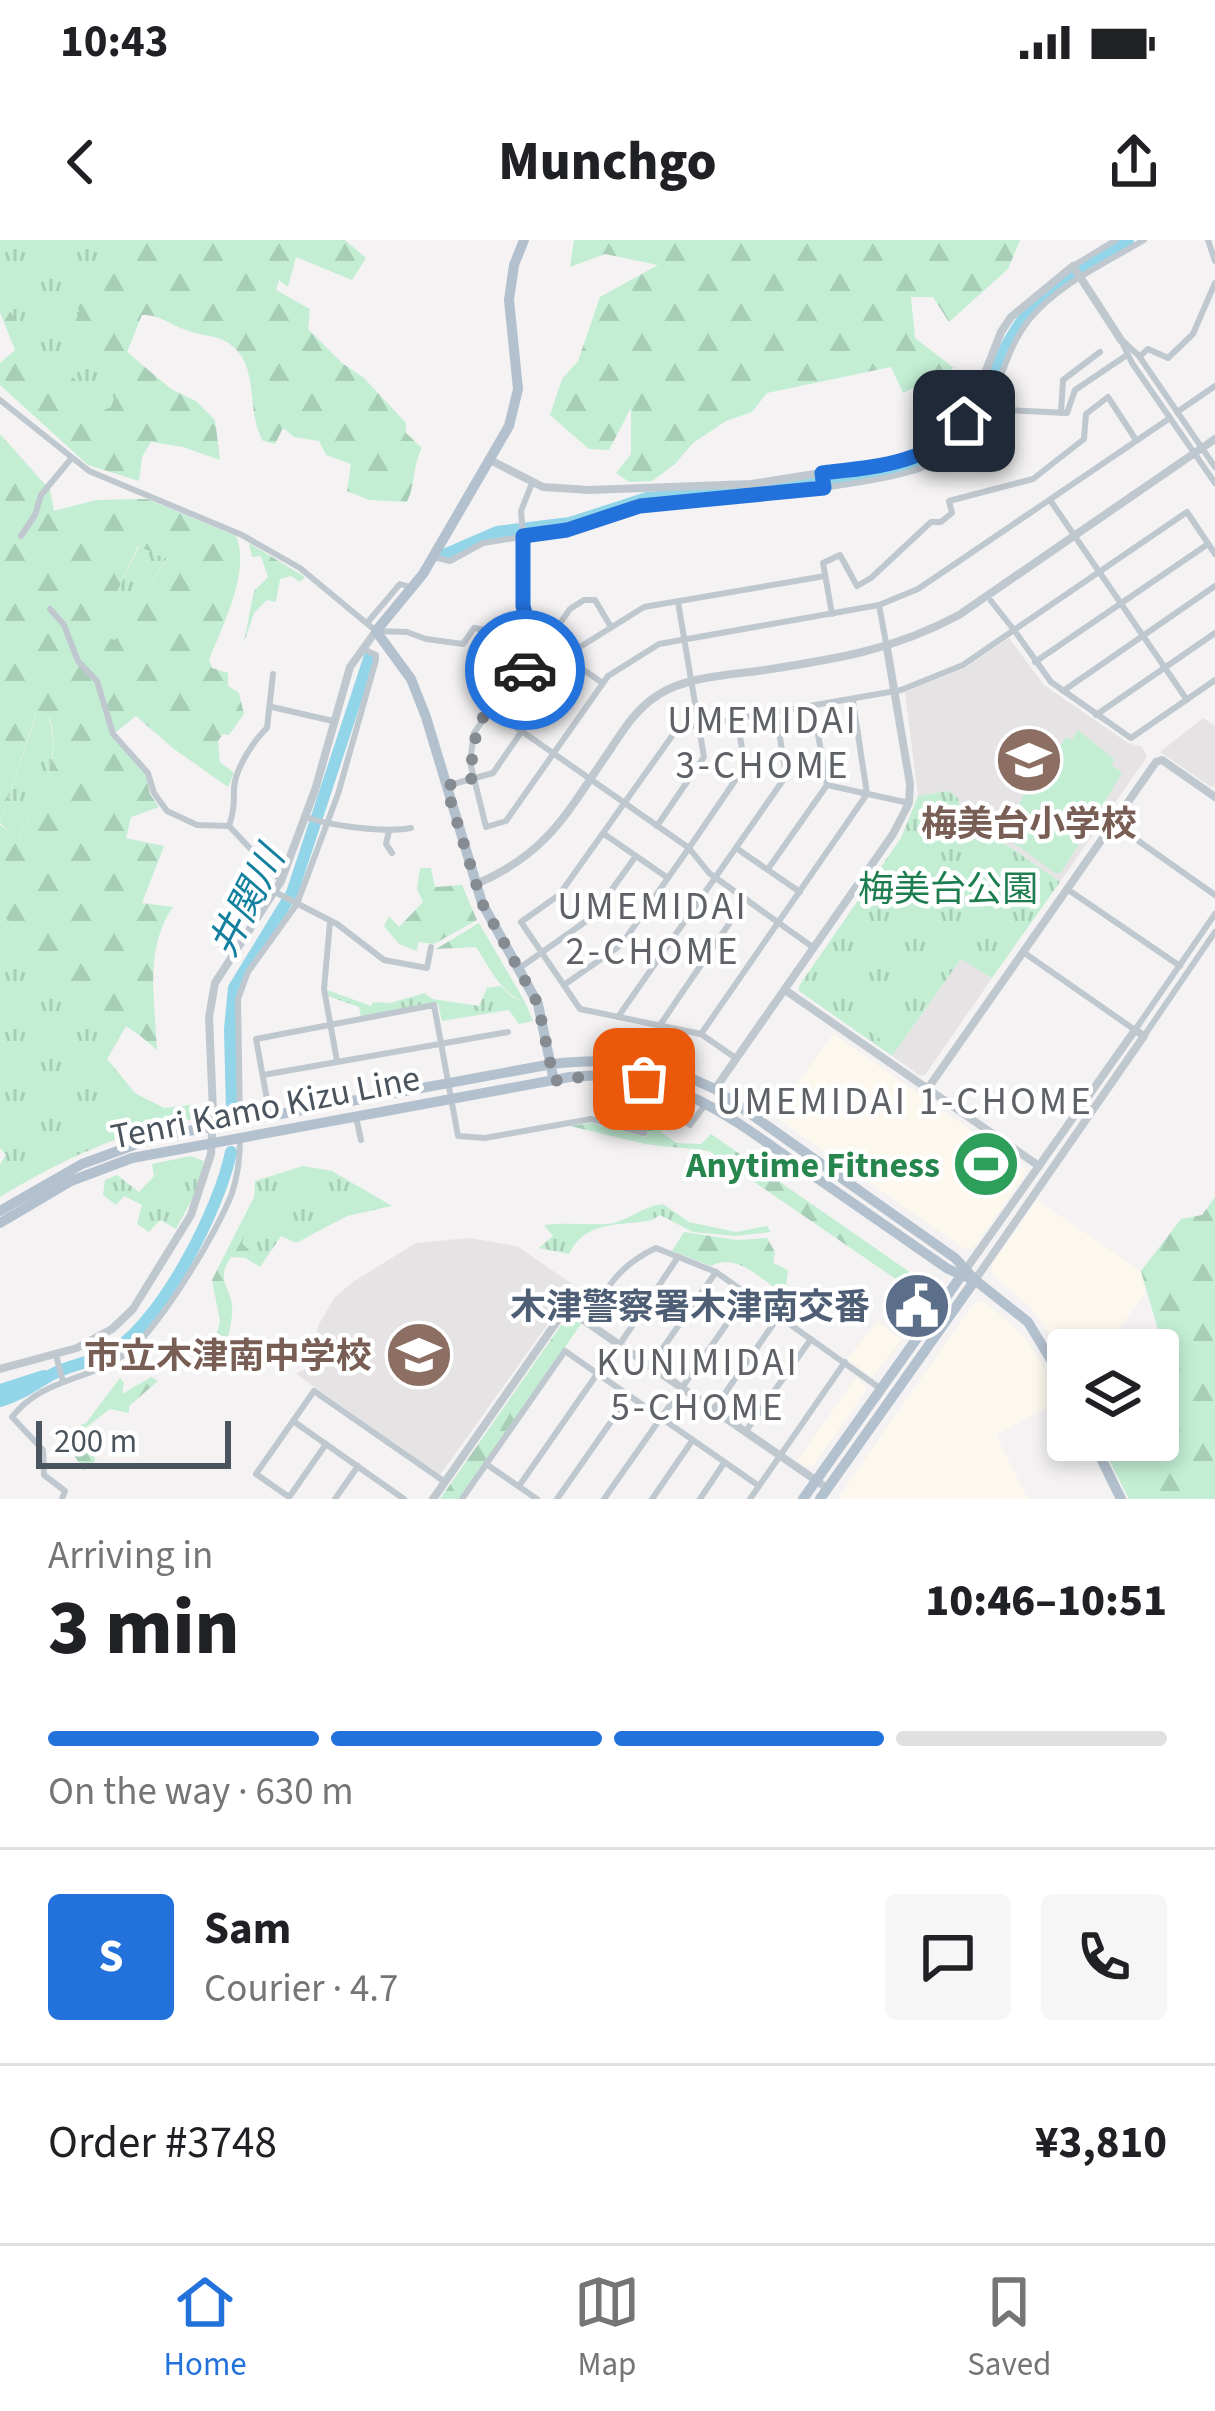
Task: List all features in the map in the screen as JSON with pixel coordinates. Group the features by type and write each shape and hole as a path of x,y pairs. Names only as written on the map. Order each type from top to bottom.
{"main road":[{"path":"524,240 514,265 509,300 518,371 516,406 490,460 413,589 371,627 411,679 475,884 538,1004 554,1081"},
{"name":"Tenri Kamo Kizu Line","path":"0,1211 97,1157 156,1137 552,1064 613,1059 675,1070 715,1089 955,1258 967,1275"},
{"name":"Tenri Kamo Kizu Line","path":"0,1223 99,1170 157,1152 608,1075 655,1082 706,1102 967,1275"},
{"path":"967,1275 1028,1322 1047,1353"},
{"path":"821,1489 881,1389 967,1275"},
{"path":"803,1499 821,1489 967,1275"},
{"path":"1102,1461 1121,1499"}],"street":[{"path":"433,557 450,561 483,543 522,531 567,530 640,506 935,463 970,438 1001,332 1011,317 1073,266 1116,240"},
{"path":"490,460 532,483 561,490 823,482 925,453 955,434 981,407 1020,332 1050,298 1144,240"},
{"path":"1208,240 1215,261"},
{"path":"1073,266 1127,356 1198,450 1215,483"},
{"path":"1139,356 1148,349 1168,358 1193,334 1215,284"},
{"path":"1121,340 1139,356 1173,415"},
{"path":"1061,413 1063,380 1100,352"},
{"path":"981,407 1066,413 1075,390 1127,356"},
{"path":"611,628 595,600 589,598 570,609 528,669 514,675 474,733 470,762 486,827 506,821 602,683 658,644 879,605 918,590 1215,386"},
{"path":"832,614 823,562 840,555 857,586 872,578 931,522 952,513 949,501 1033,478 1084,439 1086,414 1108,397 1136,440"},
{"path":"0,400 70,459 111,482 242,535 300,568 371,627 463,644 474,628 528,638"},
{"path":"475,884 536,851 645,704 663,692 692,682 887,648 959,615 1215,439"},
{"path":"1198,450 1215,467"},
{"path":"21,536 41,495 70,459"},
{"path":"528,669 520,511 532,483"},
{"path":"1050,500 1187,700"},
{"path":"737,1059 701,1034 580,1009 521,922 560,895 677,729 895,692 963,665 1187,512 1215,554"},
{"path":"1036,662 1208,544"},
{"path":"446,786 493,773 580,647 644,607 825,576"},
{"path":"1063,691 1215,586"},
{"path":"991,601 1063,691 1131,738 1215,680"},
{"path":"657,826 704,758 678,602"},
{"path":"715,1089 893,834 909,803 910,784 879,605"},
{"path":"50,609 64,625 78,661 97,681 113,734 148,773 167,811 197,825 229,826 281,881"},
{"path":"0,1369 57,1359 96,1340 133,1309 196,1204 211,1143 211,997 222,968 278,894 310,819 333,721 371,627"},
{"path":"1096,715 1215,633"},
{"path":"545,643 602,683"},
{"path":"240,1121 238,999 248,972 297,904 327,825 376,660 376,655 360,647"},
{"path":"229,826 237,802 236,781 257,737 267,728 273,674"},
{"path":"701,1034 868,794 853,699"},
{"path":"768,869 827,784 813,706"},
{"path":"271,707 333,721"},
{"path":"490,709 689,848 715,878 814,948"},
{"path":"618,1017 786,776 776,712"},
{"path":"564,985 621,945 745,766 737,719"},
{"path":"926,1091 1156,762 1162,760 1214,795"},
{"path":"827,784 909,803"},
{"path":"310,819 389,831 412,828"},
{"path":"1113,823 1215,895"},
{"path":"389,831 386,844 392,853"},
{"path":"604,834 668,878"},
{"path":"736,848 800,892"},
{"path":"520,968 592,917 636,856"},
{"path":"1067,889 1180,966"},
{"path":"278,894 353,934 384,960 420,969 429,966 431,947"},
{"path":"659,1026 746,899"},
{"path":"967,1275 1215,914"},
{"path":"330,922 324,988 337,1061"},
{"path":"967,1275 1215,932"},
{"path":"1023,952 1144,1036"},
{"path":"785,990 1039,1166"},
{"path":"270,1116 256,1039 434,1005 458,1136 485,1138 590,1119 644,1133 655,1082"},
{"path":"262,1075 508,1032"},
{"path":"651,1100 661,1102 691,1125 706,1102"},
{"path":"356,1117 361,1140"},
{"path":"62,1499 65,1491 44,1475 41,1447 11,1418 42,1388 121,1358 153,1328 229,1200 240,1138"},
{"path":"586,1320 630,1260 656,1248 716,1272 881,1389"},
{"path":"620,1343 679,1256"},
{"path":"651,1365 716,1272"},
{"path":"604,1499 748,1294"},
{"path":"433,1499 569,1310 780,1455 821,1489"},
{"path":"714,1409 779,1316"},
{"path":"746,1431 811,1339"},
{"path":"467,1497 565,1351 759,1486"},
{"path":"57,1359 63,1381"},
{"path":"750,1499 845,1362"},
{"path":"519,1486 597,1374"},
{"path":"326,1444 288,1498 256,1474 314,1391 445,1482"},
{"path":"557,1499 629,1396"},
{"path":"293,1421 404,1499"},
{"path":"652,1499 692,1441"},
{"path":"700,1499 724,1463"},
{"path":"486,1465 536,1499"},
{"path":"335,1499 358,1466"},
{"path":"382,1499 390,1489"}],"shaded area":[{"name":"梅美台小学校","path":"1009,638 1044,685 1128,743 1142,747 1147,757 1060,882 961,812 958,798 948,791 918,796 905,692 965,668"},
{"path":"1203,718 1215,726 1215,786 1211,787 1160,752"},
{"path":"962,958 992,978 925,1075 919,1075 892,1056"},
{"path":"833,1034 1025,1168 974,1247 965,1249 774,1116"},
{"path":"1037,1200 1141,1271 1145,1293 1119,1329 1047,1331 1030,1306 993,1276 992,1264"},
{"name":"市立木津南中学校","path":"469,1238 517,1246 575,1286 440,1475 296,1374 309,1367 318,1326 334,1298 353,1282 416,1243"},
{"path":"984,1301 1021,1334 1047,1375 1047,1407 996,1435 1028,1499 837,1499 974,1303"},
{"path":"877,1322 902,1340 872,1377 847,1359"},
{"path":"856,1377 867,1389 814,1465 807,1467 798,1460"}],"green space":[{"path":"0,240 138,240 127,274 122,408 100,427 16,351 0,312"},
{"path":"121,240 345,240 366,258 352,280 296,257 288,287 279,280 276,290 310,309 308,329 364,378 406,423 406,433 422,448 407,502 369,500 347,491 351,464 326,455 319,441 294,437 283,428 275,444 263,441 248,372 235,349 223,340 154,316 142,315 127,352 215,420 220,460 151,442 142,457 139,481 88,465 0,385 0,363 15,350 0,312 0,298 38,350 61,365 104,410 111,407 114,398 70,329 80,313 75,302 119,265"},
{"path":"574,240 1020,240 1008,269 949,322 933,297 911,297 915,338 954,368 903,393 891,367 767,393 752,412 726,421 693,443 652,481 629,482 616,473 631,454 631,408 609,450 589,449 550,415 562,379 578,361 600,297 658,265 605,254 570,267"},
{"path":"0,434 50,490 54,511 96,500 147,499 236,536 240,550 233,599 209,660 212,668 228,673 228,686 239,693 244,714 229,735 223,734 218,741 220,762 234,773 228,787 136,716 111,736 146,773 150,794 159,807 131,817 126,838 164,846 142,903 173,907 155,958 157,1050 77,989 0,912 0,825 19,839 50,766 50,719 36,714 0,823","holes":["138,546 167,559 115,640 98,634"]},
{"path":"249,543 305,577 300,582 291,576 280,579 276,602 267,600 254,613 244,642 254,591 268,577 261,556 252,557"},
{"path":"139,546 167,558 115,641 97,634"},
{"path":"37,713 49,719 53,751 46,781 18,840 0,823"},
{"path":"1078,730 1114,759 1112,765 1122,773 1061,873 1055,873 1006,837 1009,833 1004,829 1030,784 1066,737 1072,740"},
{"name":"梅美台公園","path":"948,791 958,798 961,813 1060,882 992,978 961,959 892,1056 799,991 799,986 901,838 918,796"},
{"path":"420,868 431,868 435,887 462,885 477,920 434,944 418,942 417,951 399,944 384,926 389,916 399,927 423,902 417,889"},
{"path":"0,912 76,986 128,1023 107,1059 135,1093 164,1108 198,1104 193,1119 93,1149 0,1197 0,1164 6,1155 0,1148"},
{"path":"479,923 525,1002 502,986 476,947 436,949"},
{"path":"501,986 525,1002 533,1021 519,1024 509,1010 442,1021 438,1004 361,1017 359,1007 328,996 327,990 371,1006 425,993 432,999 479,1006 487,988"},
{"path":"876,991 909,1013 887,1044 855,1021"},
{"path":"661,1105 660,1131 676,1143 701,1144 711,1134 911,1273 903,1284 709,1151 645,1144 570,1126 591,1123 646,1137 652,1107"},
{"path":"191,1156 204,1161 196,1192 176,1229 160,1220 149,1232 137,1224 142,1205 124,1196 116,1205 103,1195 105,1180 117,1175 139,1192 154,1176 152,1164"},
{"path":"303,1166 332,1171 392,1206 347,1216 296,1243 281,1236 260,1267 245,1258 248,1250 241,1243 250,1221 260,1235 271,1205 254,1197 255,1181"},
{"path":"254,1197 271,1205 261,1236 249,1223 242,1243 249,1250 245,1258 231,1257 226,1266 224,1280 232,1314 224,1354 219,1355 220,1321 212,1280"},
{"path":"1215,1197 1215,1499 1129,1499 1110,1461 1179,1461 1179,1329 1158,1329 1141,1271 1181,1219 1202,1215"},
{"path":"663,1204 689,1222 736,1232 767,1226 771,1232 735,1236 693,1232 660,1215 594,1230 569,1254 539,1248 553,1236 544,1225 613,1223"},
{"path":"684,1232 737,1240 767,1238 775,1252 773,1263 788,1270 785,1296 740,1265 721,1262 711,1266 672,1251"},
{"path":"566,1318 581,1324 459,1499 440,1499"},
{"path":"151,1377 158,1381 129,1406 129,1413 110,1409 84,1429 94,1444 95,1461 84,1471 69,1447 75,1427 86,1423 120,1378 122,1394"}],"waterway":[{"name":"井関川","path":"444,555 497,532 570,523 647,498 789,488 916,467 958,440 970,424 1027,314 1068,278 1128,240"},
{"name":"井関川","path":"232,1111 234,988 292,893 370,656"},
{"name":"井関川","path":"0,1401 109,1353 135,1333 188,1259 231,1152"},
{"path":"0,1390 44,1376"}],"way so far":[{"path":"525,670 514,675 474,733 470,762 474,778 446,786 468,866 491,922 533,992 554,1081 596,1075 644,1079"}],"place":[{"name":"梅美台小学校","path":"1029,760"},
{"name":"Anytime Fitness","path":"986,1164"},
{"name":"木津警察署木津南交番","path":"917,1306"},
{"name":"市立木津南中学校","path":"419,1355"}],"district":[{"name":"UMEMIDAI 3-CHOME","path":"763,742"},
{"name":"UMEMIDAI 2-CHOME","path":"653,928"},
{"name":"UMEMIDAI 1-CHOME","path":"905,1100"},
{"name":"KUNIMIDAI 5-CHOME","path":"698,1384"}],"route":[{"path":"525,670 528,624 523,606 523,536 567,530 640,506 824,488 822,473 910,459 942,444 964,421"}]}
